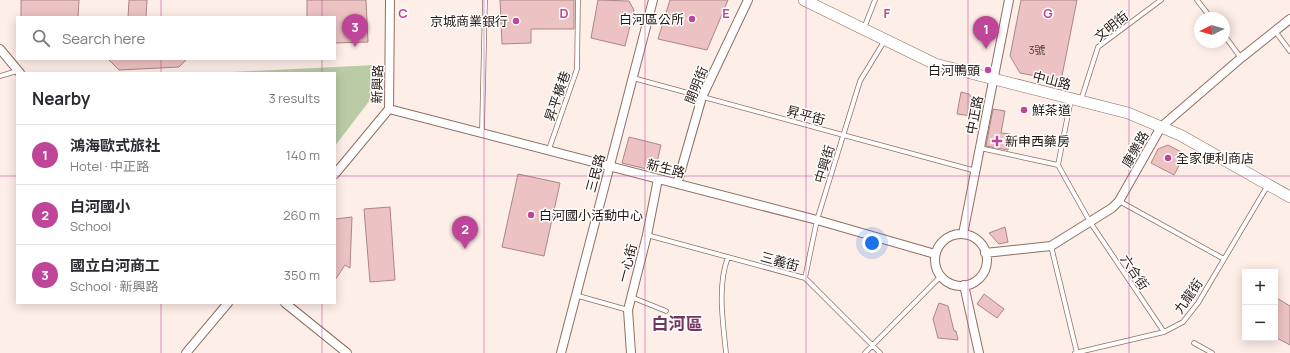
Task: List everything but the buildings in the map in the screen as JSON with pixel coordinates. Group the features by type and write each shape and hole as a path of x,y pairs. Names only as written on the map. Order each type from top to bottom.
{"street":[{"name":"新興路","path":"336,173 389,109 390,0"},
{"name":"三民路","path":"561,353 631,78 653,0"},
{"name":"開明街","path":"677,184 702,97 748,0"},
{"name":"中山路","path":"804,0 935,64 993,80 1128,113 1180,135 1290,197"},
{"name":"中正路","path":"963,234 1009,0"},
{"name":"康樂路","path":"985,253 1051,246 1090,222 1119,201 1161,127 1241,58 1290,19"},
{"path":"0,50 19,72"},
{"name":"新生路","path":"389,109 549,149 817,220 936,254"},
{"name":"一心街","path":"631,353 628,310 630,297 647,235 658,179"},
{"path":"963,234 977,240 985,253 985,267 982,274 971,283 964,285 951,284 940,276 935,262 936,254 943,241 949,237 963,234"},
{"path":"964,285 979,353"},
{"path":"186,353 227,304"},
{"path":"286,304 347,353"}],"lane":[{"path":"482,132 485,0"},
{"name":"昇平橫巷","path":"549,149 577,69 578,0"},
{"path":"863,30 874,0"},
{"name":"文明街","path":"1058,165 1076,100 1098,48 1161,0"},
{"path":"1197,0 1206,12"},
{"path":"1275,31 1290,51"},
{"name":"中興街","path":"805,278 817,220 860,81 885,40"},
{"path":"1230,43 1241,58"},
{"path":"0,76 16,73"},
{"name":"昇平街","path":"631,78 976,171"},
{"path":"980,148 1058,165"},
{"name":"六合街","path":"1058,165 1090,222 1164,332"},
{"name":"九龍街","path":"1076,353 1164,332 1183,322 1198,303 1268,184"},
{"path":"1119,201 1224,259"},
{"name":"三義街","path":"647,235 805,278 880,353"},
{"path":"1051,246 1076,353"},
{"path":"726,353 723,315 723,270 728,257"},
{"path":"865,353 940,276"},
{"path":"575,295 628,310"},
{"path":"630,297 666,311"},
{"path":"1194,343 1212,353"}],"green space":[{"path":"375,65 370,100 336,145 336,72 232,72"}],"place":[{"name":"白河區公所","path":"692,19"},
{"name":"京城商業銀行","path":"516,21"},
{"name":"國立白河商工","path":"355,47"},
{"name":"鴻海歐式旅社","path":"986,49"},
{"name":"白河鴨頭","path":"988,70"},
{"name":"鮮茶道","path":"1024,110"},
{"name":"新申西藥房","path":"997,141"},
{"name":"全家便利商店","path":"1168,158"},
{"name":"白河國小活動中心","path":"531,215"},
{"name":"白河國小","path":"465,249"}],"district":[{"name":"白河區","path":"677,324"}]}
